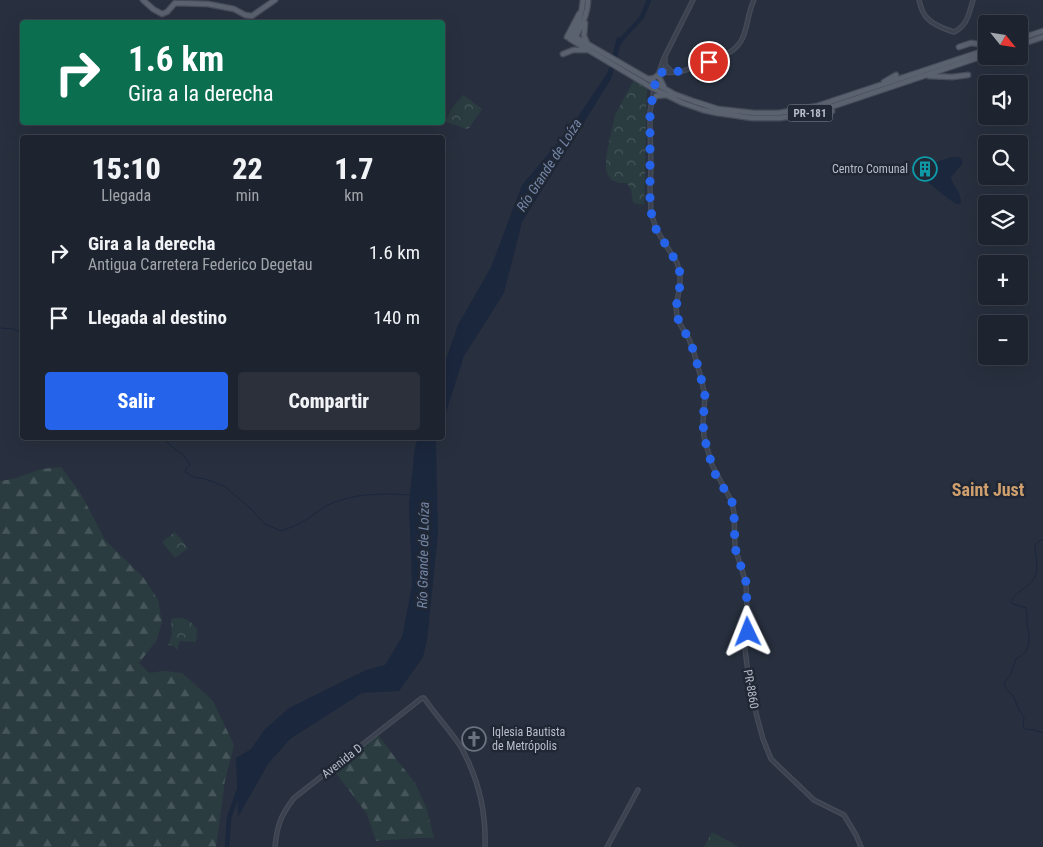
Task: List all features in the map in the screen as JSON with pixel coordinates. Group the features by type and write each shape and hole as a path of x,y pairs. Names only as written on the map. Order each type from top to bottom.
{"main road":[{"path":"143,0 152,9 162,14 167,12 175,3 202,3 234,9 252,16 275,0"},
{"path":"563,54 576,50 590,49 585,39 585,7 583,0"},
{"path":"571,38 588,0"},
{"path":"571,38 582,24 585,7"},
{"path":"1028,36 1043,31"},
{"path":"1028,41 1043,36"},
{"name":"PR-181","path":"571,38 644,79 682,103 703,110 743,118 780,118 816,112 978,58"},
{"path":"958,47 971,43 978,44"},
{"name":"PR-181","path":"655,86 684,98 732,111 788,112 816,106 978,53"},
{"path":"644,79 653,78 659,73 665,89"},
{"path":"882,85 886,80 896,75"},
{"path":"926,76 952,77 968,75"},
{"path":"652,101 656,96 667,95"},
{"path":"816,112 832,111"}],"street":[{"name":"PR-8860","path":"693,0 665,57 652,101 650,118 651,212 656,229 677,263 680,273 676,308 677,316 689,339 701,378 705,396 704,437 714,472 732,502 735,548 746,582 748,632 745,650 749,681 763,740 772,759 814,800 844,815 861,847"},
{"path":"659,73 680,72 730,52 738,45 742,38 754,0"},
{"path":"919,0 922,12 926,18 940,27 954,32 960,29 966,22 973,0"},
{"path":"665,57 665,66 672,73"},
{"name":"Avenida D","path":"274,847 280,819 294,798 422,698 424,698 460,746 473,772 484,808 485,847"},
{"path":"607,847 638,790"}],"green space":[{"path":"634,80 647,88 644,205 633,203 631,190 627,183 612,180 606,169 606,157 615,115"},
{"path":"463,95 482,109 467,129 446,122 452,108"},
{"path":"61,467 81,494 105,540 143,577 158,600 162,623 156,641 139,663 149,673 165,671 182,673 189,679 213,701 234,745 225,780 216,847 0,847 0,481 13,479 42,469"},
{"path":"175,532 188,548 175,558 162,542"},
{"path":"174,618 187,620 197,629 196,642 180,641 177,651 174,646 168,645 172,635 171,620"},
{"path":"377,734 415,783 426,807 434,838 376,841 367,814 333,769"},
{"path":"712,832 739,847 704,847"},
{"path":"711,837 729,847 707,847"}],"water":[{"path":"617,37 622,39 611,79 522,222 504,293 464,356 445,416 445,362 458,325 491,267 522,185 571,127 608,72"},
{"path":"959,157 962,160 962,164 951,177 960,195 960,204 956,204 925,178 931,166 938,161"},
{"path":"417,440 436,440 438,534 427,641 423,657 399,691 362,693 290,739 268,764 238,817 236,758 251,749 265,729 289,708 366,670 385,665 402,637 412,585 409,503"}],"waterway":[{"name":"Río Grande de Loíza","path":"619,43 642,17 649,0"},
{"path":"0,328 14,329 20,332"},
{"path":"165,440 188,461 190,465 186,468 185,472 193,477 224,486 265,524 281,531 300,523 328,505 348,498 379,494 411,495"},
{"path":"1043,539 1035,545 1037,567 1032,582 1017,594 1011,602 1026,608 1029,644 1025,652 1016,659 1011,674 1004,684 1006,689 1013,695 1024,717 1023,727 1043,733"},
{"name":"Río Grande de Loíza","path":"227,847 229,818 238,792"}],"place":[{"name":"Centro Comunal","path":"925,169"},
{"name":"Iglesia Bautista de Metrópolis","path":"474,739"}],"district":[{"name":"Saint Just","path":"988,489"}],"route":[{"path":"709,62 680,72 659,72 650,111 650,200 656,229 677,263 680,273 676,308 677,316 689,339 701,378 705,396 704,437 714,472 732,502 735,548 746,582 748,632"}]}
